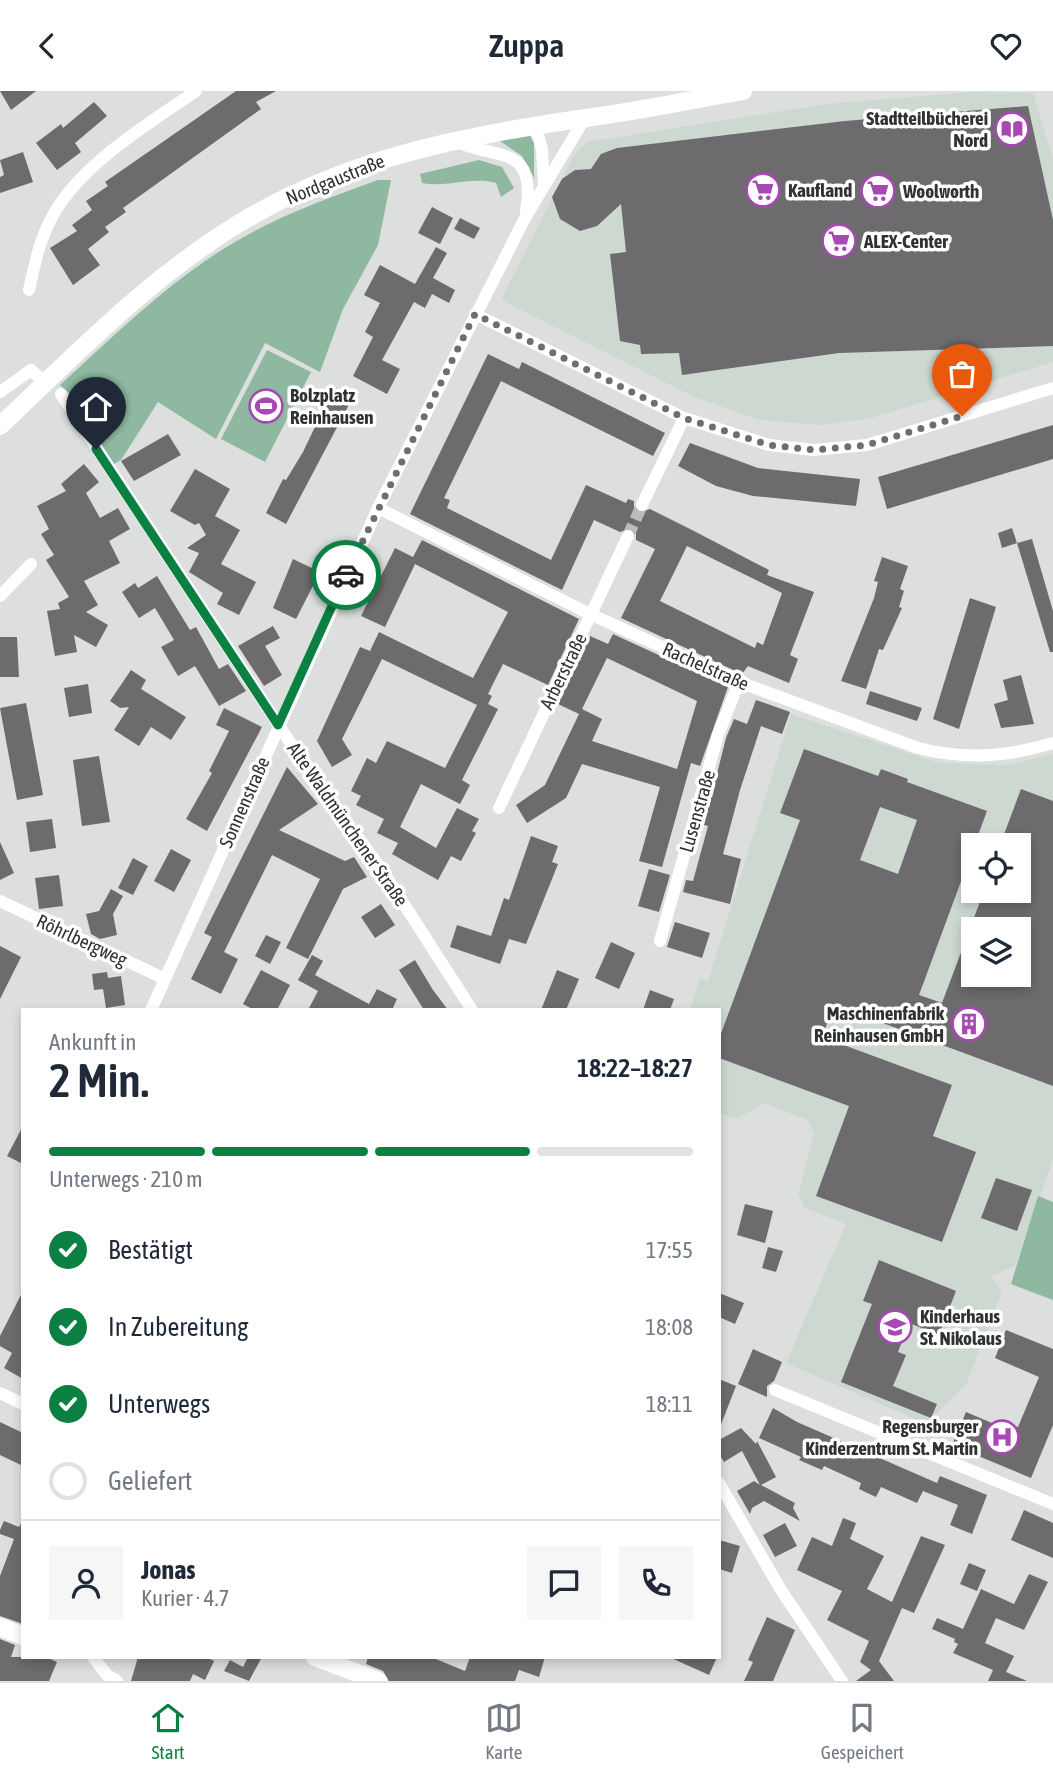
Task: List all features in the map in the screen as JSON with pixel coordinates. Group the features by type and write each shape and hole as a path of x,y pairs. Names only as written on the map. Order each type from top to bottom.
{"main road":[{"name":"Nordgaustraße","path":"0,426 164,274 246,219 341,174 451,140 743,91"},
{"path":"0,1627 21,1635"},
{"path":"320,1659 379,1681"}],"street":[{"path":"29,290 49,222 65,197 91,170 197,91"},
{"name":"Sonnenstraße","path":"152,1008 377,508 524,218 585,118"},
{"path":"535,125 542,149 544,185"},
{"name":"Sonnenstraße","path":"451,140 475,150 488,149 505,153 520,163 527,173 530,188 524,218"},
{"path":"475,314 684,418 769,445 814,450 867,445 1053,388"},
{"path":"0,392 31,370 45,383"},
{"name":"Alte Waldmünchener Straße","path":"61,394 278,725 383,870 471,1008"},
{"path":"642,505 684,418"},
{"name":"Rachelstraße","path":"377,508 590,614 740,682 918,748 948,755 1006,755 1053,743"},
{"name":"Arberstraße","path":"499,808 628,536"},
{"path":"0,596 31,564"},
{"name":"Lusenstraße","path":"660,941 718,736 740,682"},
{"name":"Röhrlbergweg","path":"0,901 165,979"},
{"path":"775,1390 1053,1503"},
{"path":"0,1393 21,1403"},
{"path":"721,1486 781,1590 842,1681"},
{"path":"95,1659 107,1675 117,1681"}],"shaded area":[{"name":"ALEX-Center","path":"973,92 1033,93 1053,160 1053,362 871,418 823,425 759,420 694,397 501,300 574,155 587,142 827,104"},
{"path":"791,714 939,763 1009,765 1053,754 1053,1159 1015,1266 991,1276 1002,1291 967,1383 927,1424 786,1363 846,1224 805,1208 798,1195 814,1134 808,1120 764,1103 737,1119 721,1114 721,1008 691,1008 700,979 708,981"}],"green space":[{"path":"529,134 534,143 534,178 522,156 500,141 501,138"},
{"path":"479,160 502,167 514,188 501,197 496,183 487,181 422,183 420,174"},
{"path":"378,180 391,180 378,245 343,309 320,372 265,343 216,439 158,402 121,460 114,464 68,392 60,385 144,309 211,257 287,215"},
{"name":"Bolzplatz Reinhausen","path":"267,350 311,372 265,462 221,439"},
{"path":"1038,1196 1053,1202 1053,1300 1011,1284"}],"building":[{"path":"0,91 36,91 11,110"},
{"path":"236,91 276,91 256,102 261,109 123,208 126,212 105,227 109,232 88,249 100,265 73,285 50,248 77,231 72,225 92,210 86,201 108,186 105,182"},
{"path":"94,102 107,116 75,143 81,152 57,170 36,143 61,124 63,128"},
{"name":"ALEX-Center","path":"1028,106 1053,220 1053,346 839,353 682,375 679,353 641,354 640,345 620,341 610,254 626,252 621,204 597,226 580,231 560,219 552,197 562,179 575,170 591,169 601,154 617,148 845,121"},
{"path":"23,152 33,182 0,193 0,177 4,175 0,160"},
{"path":"432,207 453,218 440,244 418,233"},
{"path":"460,218 480,228 474,239 454,229"},
{"path":"436,247 447,253 433,278 455,290 449,303 432,294 425,308 414,302 382,360 400,369 387,394 353,376 373,337 365,332 380,303 364,295 380,265 415,284"},
{"path":"488,354 519,369 522,362 665,433 653,456 501,381 444,498 450,500 447,508 551,560 586,485 626,503 628,499 634,501 634,509 639,513 650,509 769,570 767,575 814,592 790,655 798,659 789,683 748,666 742,674 621,618 655,549 636,540 636,532 631,528 620,532 594,520 562,590 410,514","holes":["687,546 782,593 763,645 757,642 755,648 660,601"]},
{"path":"334,387 353,397 286,524 266,513 283,479 286,480 303,452"},
{"path":"1053,425 1053,459 887,509 878,477"},
{"path":"168,434 181,455 134,481 121,461"},
{"path":"690,443 758,468 860,479 856,506 753,496 716,486 678,466"},
{"path":"84,464 99,482 86,493 100,518 118,508 130,529 109,541 120,563 84,581 98,605 86,612 108,625 96,647 74,635 77,652 55,656 47,611 60,609 58,603 69,597 46,560 54,555 41,534 49,529 37,506 66,491 61,484"},
{"path":"195,469 230,489 215,516 240,530 221,564 256,582 239,615 217,604 223,593 189,572 199,553 187,548 206,535 199,523 195,525 170,511"},
{"path":"1012,528 1017,543 1002,548 998,533"},
{"path":"1032,539 1053,611 1053,652 1050,652 1017,543"},
{"path":"422,540 579,619 548,685 503,664 488,694 492,696 488,704 498,709 462,780 470,785 460,804 421,784 400,827 436,848 457,808 479,819 472,831 476,833 461,861 451,856 438,880 392,854 398,843 377,833 384,819 356,805 361,796 351,791 367,758 376,763 387,741 445,768 477,705 382,659 342,739 352,755 332,767 317,741 360,647 370,651 379,632 473,678 508,612 415,564 385,627 361,616 395,548 413,557"},
{"path":"882,557 908,566 900,589 904,591 899,607 902,608 883,650 879,649 866,689 841,681 874,598 878,582 874,581"},
{"path":"293,559 320,572 296,619 273,608"},
{"path":"157,576 190,630 196,627 219,669 228,664 246,691 219,706 195,666 178,676 161,647 174,640 155,608 139,618 122,592 135,583 138,588"},
{"path":"970,598 996,607 959,729 933,719"},
{"path":"273,626 280,638 265,646 282,675 264,686 238,646"},
{"path":"613,634 728,687 700,766 691,763 662,867 639,861 660,787 582,764 566,798 527,823 516,805 545,785 579,714 558,704 590,636 608,644","holes":["607,658 697,701 677,769 592,741 602,719 582,709"]},
{"path":"0,637 17,637 19,677 0,677"},
{"path":"131,670 146,680 141,689 186,717 171,740 151,727 139,746 114,730 129,707 120,708 110,701"},
{"path":"1021,675 1034,724 1001,728 994,704 1008,700 1003,680"},
{"path":"88,684 92,713 69,717 64,688"},
{"path":"870,691 922,708 917,721 866,704"},
{"path":"756,700 790,712 782,734 761,726 740,790 723,854 741,859 730,904 683,892 686,880 693,881 708,826 704,825 726,738 734,719 747,724"},
{"path":"26,703 43,795 17,800 0,708"},
{"path":"224,708 262,727 207,831 186,819 212,773 209,771 229,731 216,725"},
{"name":"Maschinenfabrik Reinhausen GmbH","path":"804,749 878,776 881,769 908,779 907,782 987,811 979,833 961,833 961,881 919,995 942,1003 961,952 961,987 1031,987 1031,917 974,917 980,903 1031,903 1031,833 1004,833 1021,789 1053,801 1053,1086 834,1005 822,1037 952,1085 933,1136 976,1152 942,1242 816,1196 849,1106 721,1059 721,1034 800,820 780,813","holes":["880,807 917,820 898,874 860,860"]},
{"path":"99,756 110,822 82,826 73,760"},
{"path":"287,767 318,804 279,830 345,861 354,857 367,877 343,889 308,959 286,948 320,879 272,855 224,952 238,959 221,994 191,979 212,937 204,933"},
{"path":"52,819 56,848 30,852 26,822"},
{"path":"531,836 558,846 552,862 558,864 526,944 509,939 500,964 450,947 457,925 491,936 504,898 509,900"},
{"path":"0,842 14,873 0,880"},
{"path":"171,849 191,860 174,892 154,881"},
{"path":"133,858 148,866 133,895 118,888"},
{"path":"649,869 670,875 659,912 638,906"},
{"path":"59,875 63,906 39,909 35,878"},
{"path":"111,889 123,896 113,914 117,935 100,939 91,934 86,914 99,911"},
{"path":"381,904 395,925 375,938 361,917"},
{"path":"675,922 710,933 702,958 667,947"},
{"path":"266,935 281,942 270,964 255,956"},
{"path":"611,942 635,953 619,989 595,978"},
{"path":"0,946 21,957 0,999"},
{"path":"312,955 323,961 315,975 369,1004 377,989 397,999 393,1008 309,1008 318,991 298,980"},
{"path":"415,960 446,1008 423,1008 399,970"},
{"path":"261,970 290,985 278,1008 250,1008 243,1004"},
{"path":"557,970 579,979 567,1008 542,1008"},
{"path":"107,972 108,978 121,976 125,1005 106,1008 103,989 94,990 92,974"},
{"path":"650,990 674,999 671,1008 644,1008"},
{"path":"21,1130 21,1163 7,1156"},
{"path":"996,1178 1032,1190 1017,1231 981,1218"},
{"path":"745,1204 773,1211 765,1243 737,1235"},
{"path":"768,1247 783,1251 776,1272 762,1268"},
{"name":"Kinderhaus St. Nikolaus","path":"879,1260 956,1291 939,1335 909,1323 898,1352 906,1355 893,1386 937,1404 931,1418 841,1382 872,1304 863,1301"},
{"path":"721,1294 744,1303 735,1324 721,1318"},
{"path":"21,1295 21,1378 4,1368 12,1353 0,1346 0,1336"},
{"name":"Regensburger Kinderzentrum St. Martin","path":"1006,1330 1053,1349 1053,1425 1031,1478 952,1445 966,1412 1006,1429 1008,1424 1018,1427 1039,1377 995,1358"},
{"path":"753,1349 782,1362 774,1381 767,1386 767,1397 738,1384"},
{"path":"721,1380 736,1386 721,1424"},
{"path":"773,1408 797,1422 937,1483 940,1476 987,1495 972,1534 950,1525 958,1505 923,1491 917,1503 881,1487 876,1497 859,1489 861,1483 824,1466 822,1470 799,1460 801,1457 759,1438"},
{"path":"0,1422 21,1432 21,1465 0,1455"},
{"path":"741,1428 756,1444 757,1441 776,1477 761,1485 795,1503 793,1508 800,1521 764,1501 752,1508 750,1514 737,1491 754,1481 760,1485 742,1451 724,1462 721,1457 721,1439"},
{"path":"1024,1510 1053,1523 1053,1558 1011,1540"},
{"path":"843,1518 856,1523 850,1539 884,1556 867,1589 892,1602 921,1536 945,1545 914,1613 902,1608 879,1661 894,1681 856,1681 871,1670 860,1662 869,1641 827,1620 842,1591 797,1570 812,1537 832,1546"},
{"path":"4,1521 19,1527 21,1524 21,1623 0,1616 0,1576 14,1539 0,1534 0,1530"},
{"path":"785,1523 797,1546 775,1557 763,1535"},
{"path":"721,1541 740,1546 732,1573 721,1570"},
{"path":"969,1563 986,1570 977,1591 960,1584"},
{"path":"1029,1574 1048,1582 1024,1630 996,1618 985,1643 1014,1656 1006,1672 1027,1681 988,1681 993,1670 953,1653 958,1644 954,1642 955,1639 932,1629 937,1618 963,1629 981,1589 1014,1604"},
{"path":"767,1617 795,1630 773,1681 744,1681 753,1662 748,1660"},
{"path":"0,1639 15,1645 11,1657 50,1659 57,1662 49,1681 0,1681"},
{"path":"137,1659 214,1661 205,1680 193,1674 190,1681 131,1681"},
{"path":"247,1659 261,1659 249,1681 224,1671 230,1660 243,1667"},
{"path":"367,1659 436,1659 465,1671 469,1659 544,1659 539,1677 519,1670 515,1681 389,1681 383,1671 366,1664"},
{"path":"673,1659 716,1659 709,1675"}],"tunnel":[{"path":"628,536 642,505"}],"way so far":[{"path":"346,575 475,314 684,418 724,433 769,445 814,450 867,445 962,416"}],"place":[{"name":"Stadtteilbücherei Nord","path":"1012,129"},
{"name":"Kaufland","path":"763,190"},
{"name":"Woolworth","path":"878,191"},
{"name":"ALEX-Center","path":"839,241"},
{"name":"Bolzplatz Reinhausen","path":"266,406"},
{"name":"Maschinenfabrik Reinhausen GmbH","path":"969,1024"},
{"name":"Kinderhaus St. Nikolaus","path":"895,1327"},
{"name":"Regensburger Kinderzentrum St. Martin","path":"1002,1437"}],"route":[{"path":"96,449 278,725 346,575"}]}
